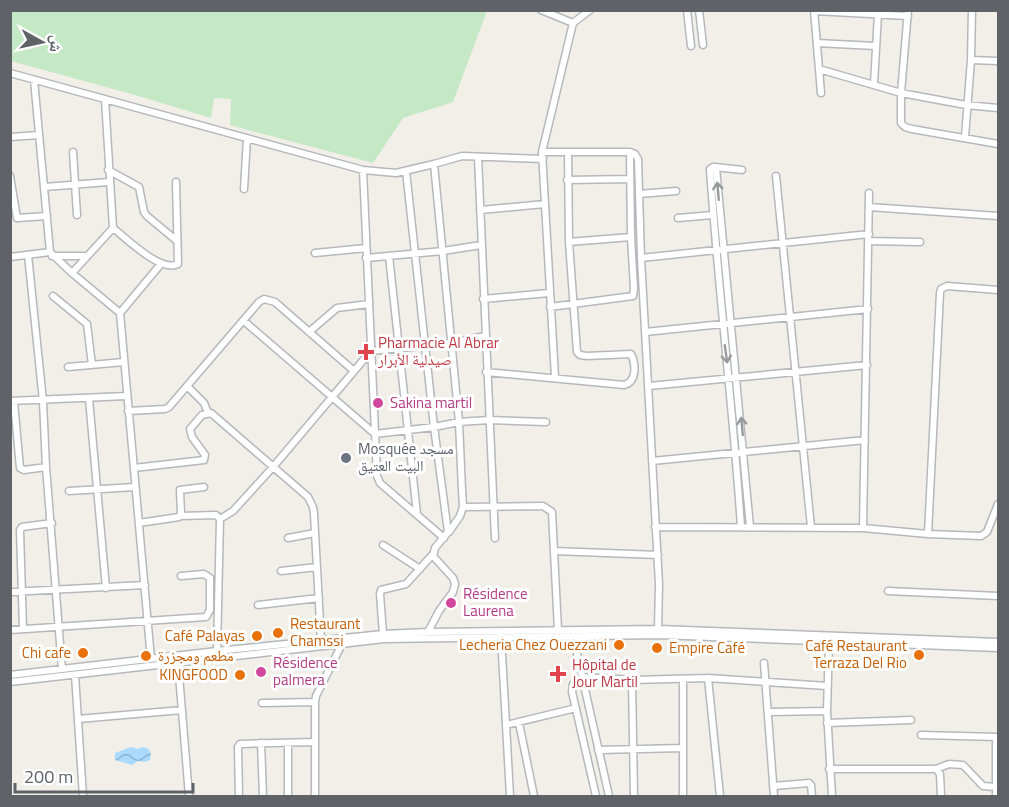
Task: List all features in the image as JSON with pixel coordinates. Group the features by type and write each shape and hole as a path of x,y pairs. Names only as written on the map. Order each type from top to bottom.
{"street":[{"path":"541,10 573,23"},
{"path":"555,377 542,155 573,23 590,10"},
{"path":"687,10 692,46"},
{"path":"699,10 704,45"},
{"path":"965,137 972,10"},
{"path":"821,93 814,11 908,13 900,118 905,127 999,144"},
{"path":"874,84 878,14"},
{"path":"817,43 875,46"},
{"path":"971,60 999,61"},
{"path":"819,69 901,93 966,105 999,108"},
{"path":"10,74 363,170 386,173 406,171 455,157 542,155 568,152 630,152 635,154 638,159 641,258 658,555 660,603 658,629"},
{"path":"34,80 51,254 120,312"},
{"path":"105,99 113,228 160,265 171,267 178,264 176,182"},
{"path":"10,137 39,135"},
{"path":"244,189 247,138"},
{"path":"73,152 77,215"},
{"path":"486,372 624,385 630,384 633,378 631,354 587,356 578,354 572,304 568,152"},
{"path":"550,307 633,296 630,152"},
{"path":"478,157 495,538"},
{"path":"383,634 381,590 406,584 434,553 463,507 459,422 434,164"},
{"path":"741,526 730,378 722,324 710,169 715,167 742,170"},
{"path":"715,167 750,526"},
{"path":"108,170 139,187 144,212 177,241"},
{"path":"363,170 375,470 378,479 417,514 446,535"},
{"path":"406,171 446,535"},
{"path":"10,176 15,216 20,219 46,216"},
{"path":"776,176 811,527"},
{"path":"567,180 630,180"},
{"path":"44,188 109,182"},
{"path":"639,194 676,191"},
{"path":"863,528 869,193"},
{"path":"480,210 545,204"},
{"path":"869,207 999,216"},
{"path":"678,218 713,214"},
{"path":"72,273 113,228"},
{"path":"569,242 631,237"},
{"path":"641,258 783,243 868,238 920,242"},
{"path":"366,258 481,244"},
{"path":"315,253 366,248"},
{"path":"10,257 51,254 87,255"},
{"path":"28,255 43,401 62,669"},
{"path":"389,256 417,514"},
{"path":"151,659 120,312 160,265"},
{"path":"928,534 940,293 947,286 999,290"},
{"path":"483,299 549,293"},
{"path":"53,296 87,324 92,364"},
{"path":"128,411 165,409 172,404 259,302 266,298 274,302 354,371"},
{"path":"309,332 337,308 369,304"},
{"path":"645,332 868,309"},
{"path":"244,321 375,434 434,428 459,422 489,420 546,422"},
{"path":"220,519 233,511 273,467 371,351 452,343 485,336"},
{"path":"68,367 124,362"},
{"path":"649,386 867,364"},
{"path":"187,386 204,403 208,413"},
{"path":"46,467 24,470 18,465 12,401 127,396"},
{"path":"89,399 106,588"},
{"path":"134,468 204,460 205,455 190,429 202,415 208,413 218,417 308,497 311,502 315,533 321,641"},
{"path":"652,461 865,440"},
{"path":"69,491 135,487"},
{"path":"180,516 180,490 204,487"},
{"path":"655,527 863,528 928,534 984,535 999,504"},
{"path":"463,507 543,506 549,508 552,512 558,630"},
{"path":"139,523 180,516 216,515 220,519 218,651"},
{"path":"23,629 20,530 22,527 52,523"},
{"path":"288,538 315,533"},
{"path":"383,545 420,569"},
{"path":"554,551 658,555"},
{"path":"428,632 439,610 453,592 455,584 453,578 435,559 434,553"},
{"path":"281,571 317,567"},
{"path":"10,630 206,617 209,615 210,578 204,574 181,576"},
{"path":"10,592 145,585"},
{"path":"888,591 999,596"},
{"path":"258,604 319,598"},
{"path":"10,682 178,663 383,634 428,632 658,629 999,642"},
{"path":"10,675 321,641 501,636 658,635 999,648"},
{"path":"501,636 510,796"},
{"path":"573,636 609,796"},
{"path":"315,796 316,696 343,641"},
{"path":"829,643 827,723 832,796"},
{"path":"178,663 189,796"},
{"path":"764,663 774,796"},
{"path":"75,675 83,796"},
{"path":"596,796 572,687 582,678 632,680 708,678 827,686"},
{"path":"708,678 720,796"},
{"path":"683,679 683,796"},
{"path":"632,680 634,796"},
{"path":"262,703 315,702"},
{"path":"506,725 576,708"},
{"path":"78,719 182,710"},
{"path":"769,712 827,711"},
{"path":"827,723 911,720"},
{"path":"519,723 534,796"},
{"path":"921,735 997,737 996,796"},
{"path":"507,741 521,740"},
{"path":"239,796 239,746 242,743 314,742"},
{"path":"261,743 263,796"},
{"path":"288,743 288,796"},
{"path":"598,750 682,748"},
{"path":"829,769 936,769 949,764 963,765 983,786 996,787"},
{"path":"936,769 940,774 941,796"},
{"path":"773,786 809,783 812,796"}],"green space":[{"path":"10,11 487,11 453,102 403,118 373,163 230,125 231,99 214,98 211,118 11,61"}],"water":[{"path":"131,747 147,748 151,753 150,760 138,761 132,765 115,760 115,753"}],"place":[{"name":"Pharmacie Al Abrar صيدلية الأبرار","path":"366,352"},
{"name":"Sakina martil","path":"378,403"},
{"name":"Mosquée مسجد البيت العتيق","path":"346,458"},
{"name":"Résidence Laurena","path":"451,603"},
{"name":"Restaurant Chamssi","path":"278,633"},
{"name":"Café Palayas","path":"257,636"},
{"name":"Lecheria Chez Ouezzani","path":"619,645"},
{"name":"Empire Café","path":"657,648"},
{"name":"Chi cafe","path":"83,653"},
{"name":"Café Restaurant Terraza Del Rio","path":"919,655"},
{"name":"مطعم ومجزرة","path":"146,656"},
{"name":"Résidence palmera","path":"261,672"},
{"name":"Hôpital de Jour Martil","path":"558,674"},
{"name":"KINGFOOD","path":"240,675"}]}
